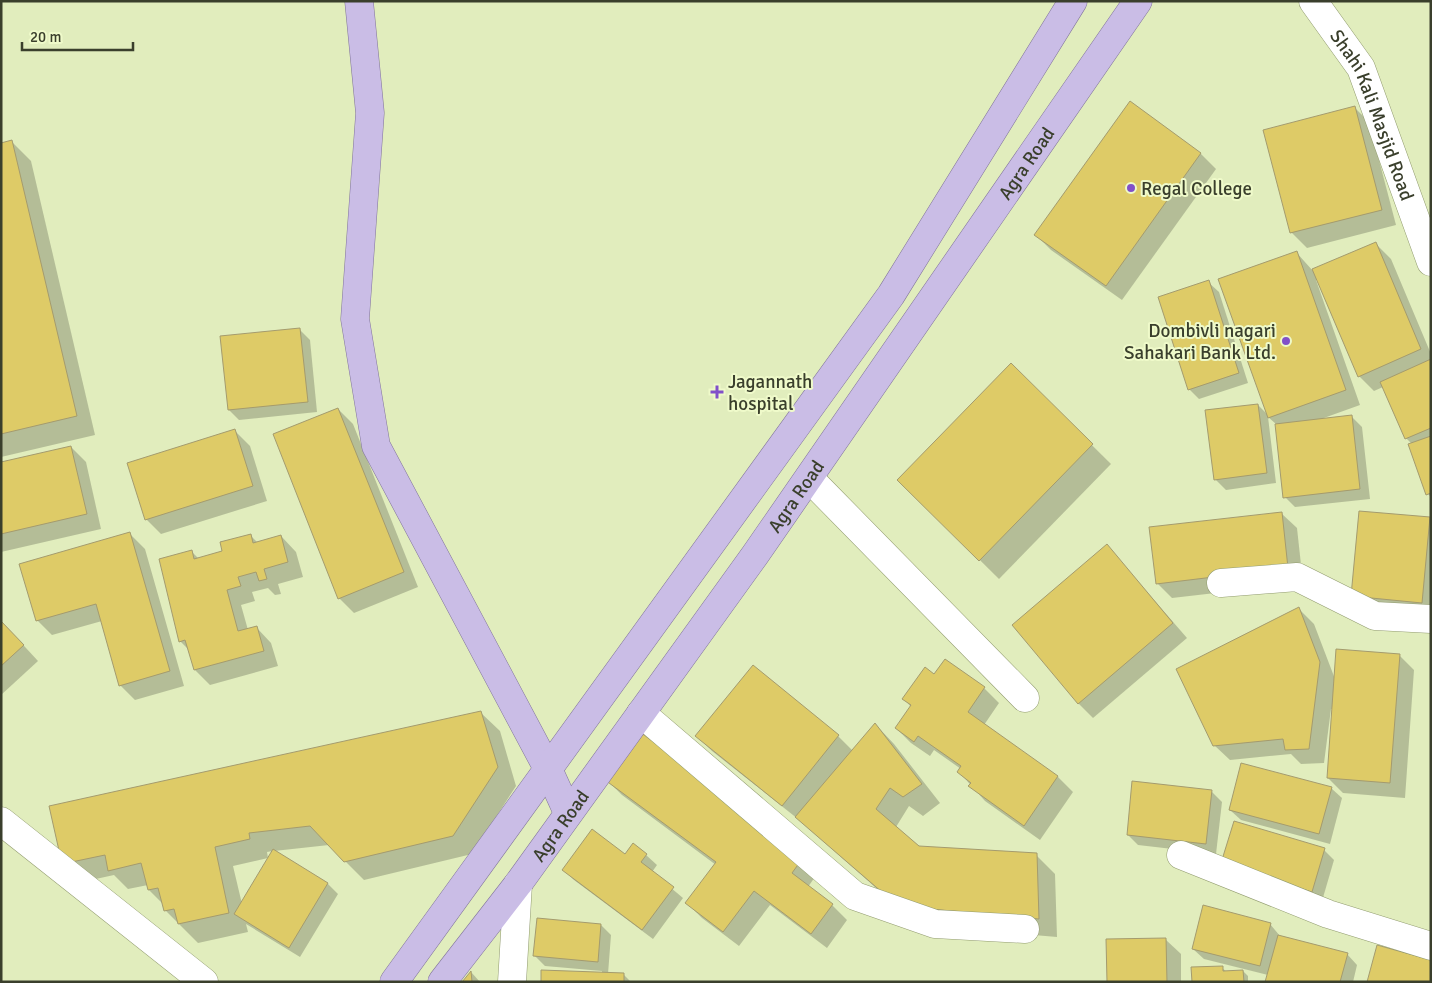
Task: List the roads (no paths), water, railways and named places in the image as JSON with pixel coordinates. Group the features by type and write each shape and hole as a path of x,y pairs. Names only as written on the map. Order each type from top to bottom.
{"main road":[{"path":"359,1 370,113 355,319 376,446 548,769 568,813"},
{"path":"394,982 891,295 1073,1"},
{"name":"Agra Road","path":"442,982 518,884 809,478 1138,1"}],"street":[{"name":"Shahi Kali Masjid Road","path":"1313,1 1360,68 1431,262"},
{"path":"809,478 1025,698"},
{"path":"1221,583 1297,577 1375,616 1431,619"},
{"path":"640,713 855,896 935,924 1026,929"},
{"path":"6,832 204,982"},
{"path":"1181,855 1328,914 1431,946"},
{"path":"512,982 518,884"}],"place":[{"name":"Regal College","path":"1131,188"},
{"name":"Dombivli nagari Sahakari Bank Ltd.","path":"1286,341"},
{"name":"Jagannath hospital","path":"717,392"}]}
